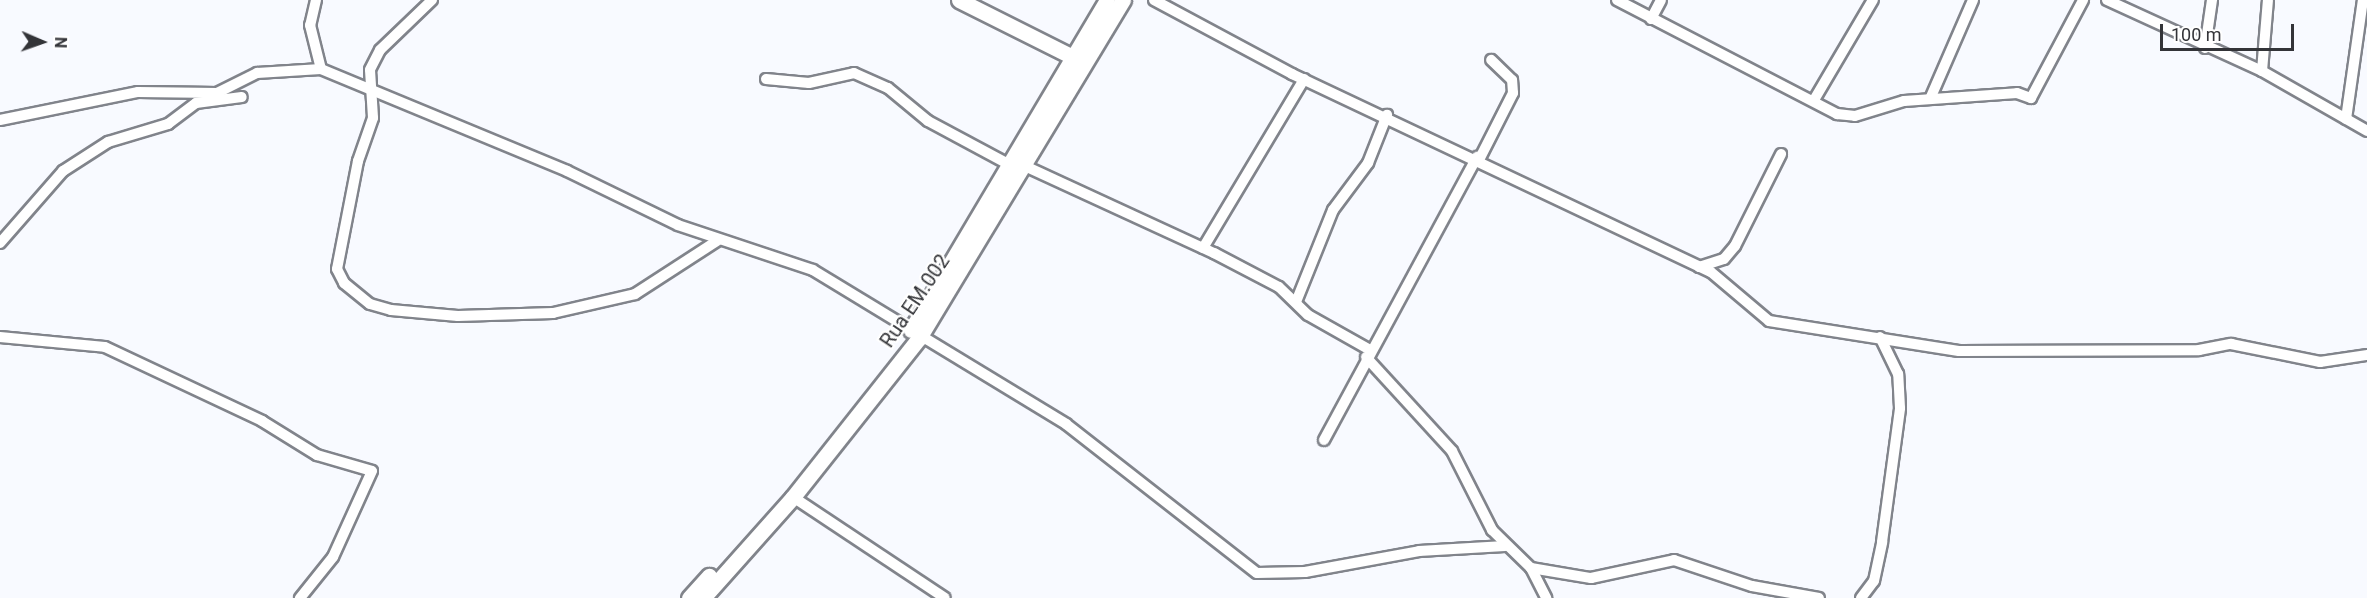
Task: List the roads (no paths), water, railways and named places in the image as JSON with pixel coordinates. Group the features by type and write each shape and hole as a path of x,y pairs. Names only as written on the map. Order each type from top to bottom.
{"street":[{"path":"316,0 310,25 321,69"},
{"path":"432,0 380,50 368,87 373,118 358,161 337,269 370,304 458,316 575,310 635,294 717,241"},
{"path":"959,0 1077,59"},
{"name":"Rua EM.002","path":"1020,166 1107,0"},
{"name":"Rua EM.002","path":"703,598 793,497 915,334 1123,0"},
{"path":"1154,0 1304,79 1478,158 1727,282 1769,321 1959,351 2199,350 2231,344 2320,362 2367,355"},
{"path":"1617,0 1814,100 1837,114 1855,116 1930,99 2017,93 2031,98 2083,0"},
{"path":"1651,19 1661,0"},
{"path":"1814,100 1873,0"},
{"path":"1930,99 1973,0"},
{"path":"2107,0 2205,48 2262,71 2367,131"},
{"path":"2205,48 2212,0"},
{"path":"2262,71 2268,0"},
{"path":"2346,119 2362,73 2363,0"},
{"path":"1324,440 1368,353 1513,93 1512,80 1491,60"},
{"path":"0,120 138,92 217,93 257,73 321,69 368,87 717,241 813,270 915,334 1066,423 1257,573 1305,572 1419,551 1505,546"},
{"path":"766,78 808,83 854,73 888,88 928,121 1020,166 1203,248 1296,302 1308,315 1368,353 1452,452 1505,546 1531,568 1546,598"},
{"path":"1203,248 1304,79"},
{"path":"0,243 63,171 108,142 168,124 196,103 242,97"},
{"path":"1296,302 1333,210 1368,162 1387,115"},
{"path":"1698,267 1724,259 1735,246 1781,154"},
{"name":"Rua EM.002","path":"689,598 785,491 915,334"},
{"path":"0,337 105,347 262,421 317,455 372,471 333,557 300,598"},
{"path":"1861,598 1874,581 1887,521 1900,408 1898,374 1880,337"},
{"path":"793,497 945,598"},
{"path":"1531,568 1591,578 1674,560 1752,586 1820,598"}]}
